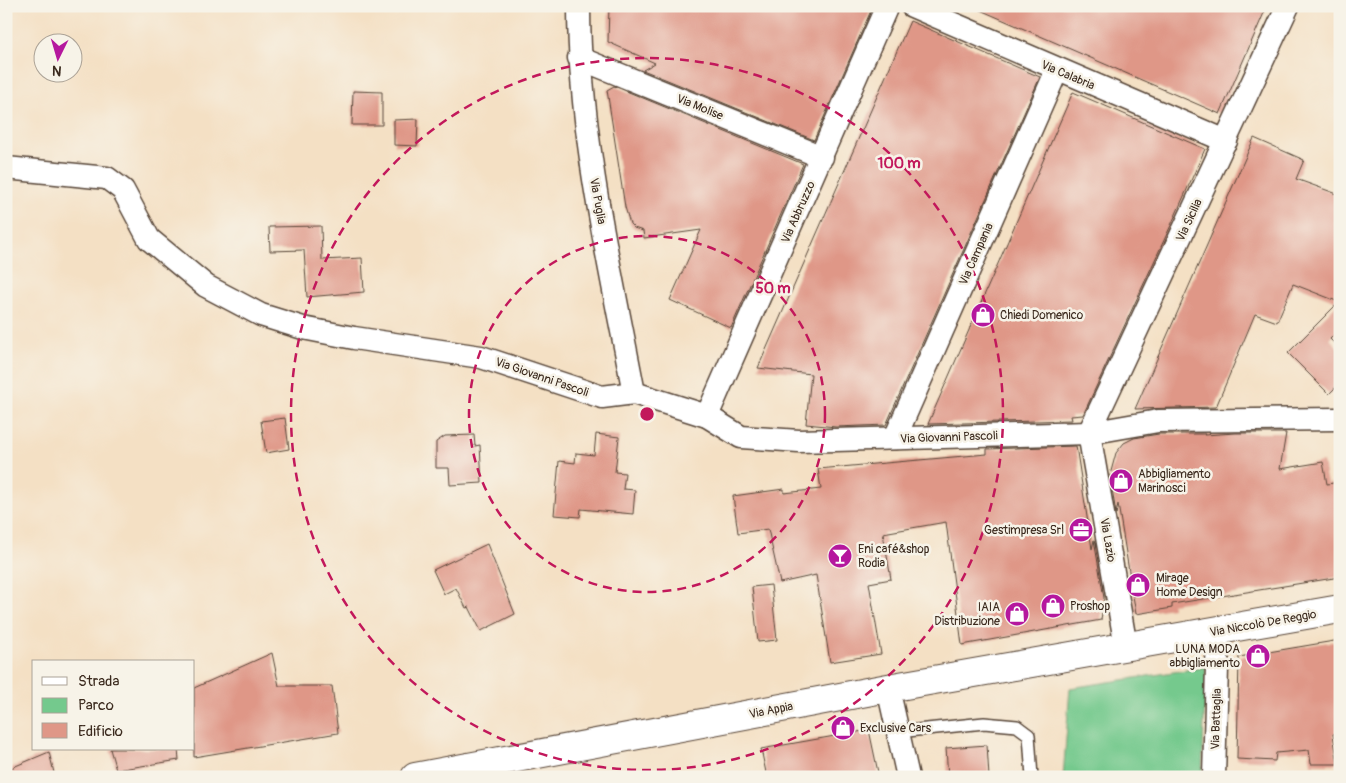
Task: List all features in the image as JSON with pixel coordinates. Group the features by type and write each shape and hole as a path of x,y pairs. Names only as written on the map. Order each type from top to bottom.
{"main road":[{"name":"Via Niccolò De Reggio","path":"1126,647 1340,609"},
{"name":"Via Appia","path":"415,777 888,688 1126,647"}],"street":[{"name":"Via Puglia","path":"579,6 579,58 596,192 634,393"},
{"name":"Via Abbruzzo","path":"707,416 887,6"},
{"name":"Via Calabria","path":"912,6 1057,70 1226,141"},
{"name":"Via Sicilia","path":"1090,433 1288,6"},
{"name":"Via Molise","path":"579,58 822,157"},
{"name":"Via Campania","path":"895,438 1057,70"},
{"name":"Via Giovanni Pascoli","path":"6,168 107,178 124,190 149,239 206,286 261,315 303,328 481,357 602,397 634,393 707,416 741,437 799,441 1090,433 1158,421 1340,419"},
{"name":"Via Lazio","path":"1090,433 1126,647"},
{"name":"Via Battaglia","path":"1214,777 1218,631"},
{"path":"888,688 908,777"}],"lane":[{"path":"898,732 984,723 1017,726 1029,736 1032,777"}],"green space":[{"path":"1206,667 1202,777 1063,777 1070,688"}],"building":[{"path":"609,6 873,6 814,140 643,70 655,63 608,42"},
{"path":"971,6 1267,6 1220,114"},
{"path":"910,21 1040,77 886,425 836,427 806,424 811,374 758,368"},
{"path":"614,86 803,164 731,328 670,300 701,230 644,238 643,231 634,228 630,224 625,207 607,90"},
{"path":"353,91 382,92 382,125 352,125"},
{"path":"1073,92 1205,149 1083,415 1071,416 1072,420 928,424"},
{"path":"418,119 417,146 394,145 394,120"},
{"path":"1254,138 1304,160 1296,179 1340,195 1340,329 1330,339 1340,349 1340,383 1329,394 1288,353 1339,302 1293,284 1277,322 1255,314 1216,407 1135,409"},
{"path":"321,226 322,260 362,258 364,292 307,297 304,250 270,251 269,227"},
{"path":"285,418 289,449 266,453 261,421"},
{"path":"1286,433 1280,469 1323,462 1327,484 1340,482 1340,577 1172,604 1172,608 1136,614 1118,504 1116,514 1110,475 1116,453 1124,443 1134,438 1159,434 1204,435"},
{"path":"596,434 619,437 615,472 625,473 623,489 635,490 633,514 581,509 580,517 554,515 559,461 575,463 576,453 594,455"},
{"path":"474,435 475,446 480,445 482,483 450,485 449,468 436,468 436,442 445,436"},
{"path":"1076,446 1092,549 1094,540 1104,598 1101,620 962,645 946,522 883,533 891,579 869,583 881,654 830,662 816,575 780,583 768,529 738,533 733,496 784,489 784,493 821,489 818,469 987,454 987,449"},
{"path":"487,544 515,614 481,631 469,607 466,608 456,588 444,594 433,570"},
{"path":"771,585 777,640 758,642 752,587"},
{"path":"1340,640 1340,733 1333,734 1338,764 1311,764 1309,750 1276,753 1275,761 1237,759 1239,657"},
{"path":"272,653 279,686 332,686 338,733 194,757 195,688"},
{"path":"869,730 879,777 767,777 761,749"},
{"path":"987,745 989,777 948,777 946,748"},
{"path":"110,750 178,750 179,760 116,770"},
{"path":"49,752 55,777 6,777 6,770"}],"place":[{"name":"Chiedi Domenico","path":"983,315"},
{"name":"Abbigliamento Marinosci","path":"1121,481"},
{"name":"Gestimpresa Srl","path":"1081,530"},
{"name":"Eni café&shop Rodia","path":"840,556"},
{"name":"Mirage Home Design","path":"1138,585"},
{"name":"Proshop","path":"1053,606"},
{"name":"IAIA Distribuzione","path":"1017,614"},
{"name":"LUNA MODA abbigliamento","path":"1258,656"},
{"name":"Exclusive Cars","path":"843,728"}]}
